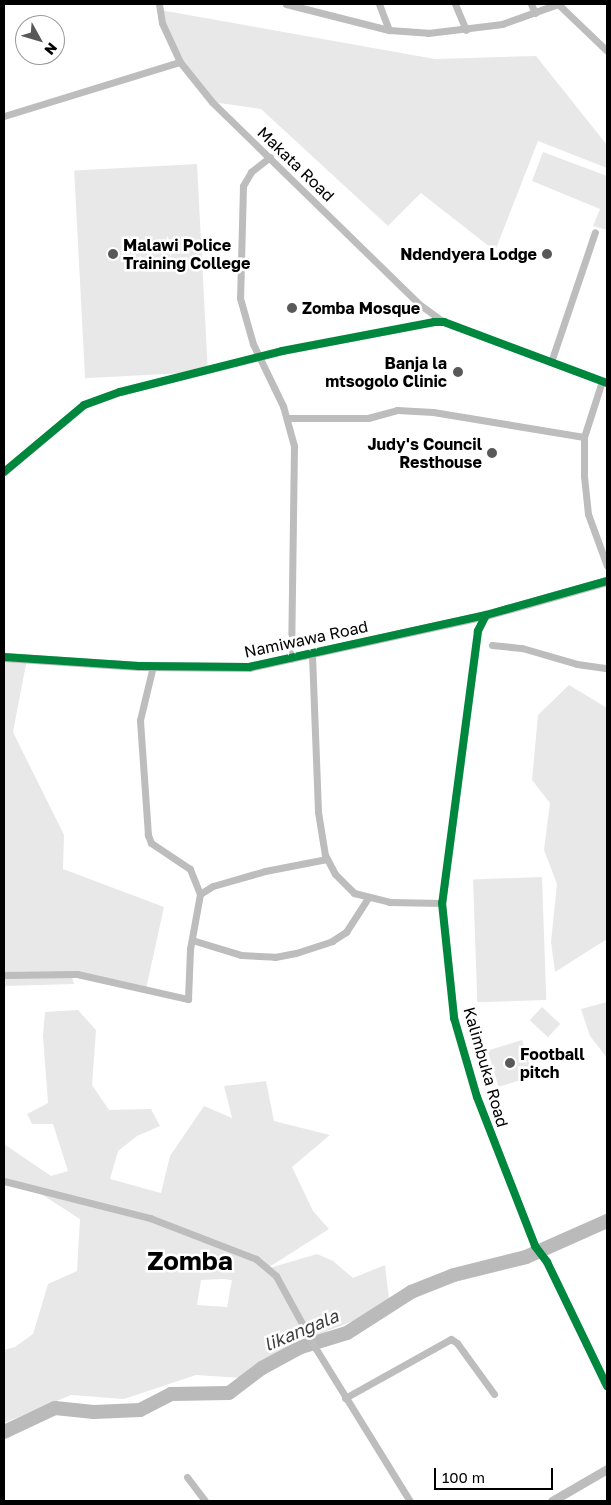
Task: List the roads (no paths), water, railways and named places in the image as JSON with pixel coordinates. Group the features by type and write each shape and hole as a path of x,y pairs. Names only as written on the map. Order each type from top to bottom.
{"street":[{"name":"Makata Road","path":"159,4 162,23 180,62 212,102 419,304 444,322 604,382"},
{"path":"286,4 389,30 466,30 502,24 558,4 607,51"},
{"path":"379,4 389,30"},
{"path":"455,4 466,30"},
{"path":"531,4 535,13"},
{"path":"4,116 180,62"},
{"path":"270,157 251,172 242,186 240,298 253,344 262,356 287,418 294,446 291,658"},
{"path":"551,362 595,232"},
{"path":"4,472 84,405 120,392 262,356 444,322"},
{"path":"604,382 584,438 588,514 607,566"},
{"path":"287,418 368,418 397,410 433,412 584,438"},
{"name":"Namiwawa Road","path":"4,657 152,666 249,667 312,655 486,615 607,581"},
{"name":"Kalimbuka Road","path":"486,615 478,631 442,903 454,1018 477,1097 535,1246 547,1262 607,1386"},
{"path":"492,645 522,648 577,664 607,668"},
{"path":"312,655 318,812 327,859 349,890 368,898 406,904 442,903"},
{"path":"4,975 77,974 188,999 192,940 200,894 190,869 151,843 148,834 140,720 152,666"},
{"path":"200,894 213,886 264,871 327,859"},
{"path":"192,940 241,955 275,957 296,953 332,941 346,932 368,898"},
{"path":"4,1181 150,1218 256,1259 283,1286 305,1331 410,1501"},
{"path":"345,1398 451,1339 457,1343 494,1394"},
{"path":"552,1501 607,1469"},
{"path":"186,1477 205,1501"}],"waterway":[{"name":"likangala","path":"4,1432 55,1408 94,1412 140,1410 171,1394 229,1393 262,1368 301,1347 347,1333 411,1292 454,1275 526,1257 607,1221"}],"place":[{"name":"Malawi Police Training College","path":"113,254"},
{"name":"Ndendyera Lodge","path":"547,254"},
{"name":"Zomba Mosque","path":"292,308"},
{"name":"Banja la mtsogolo Clinic","path":"458,372"},
{"name":"Judy's Council Resthouse","path":"492,453"},
{"name":"Football pitch","path":"510,1063"}],"district":[{"name":"Zomba","path":"190,1261"}]}
